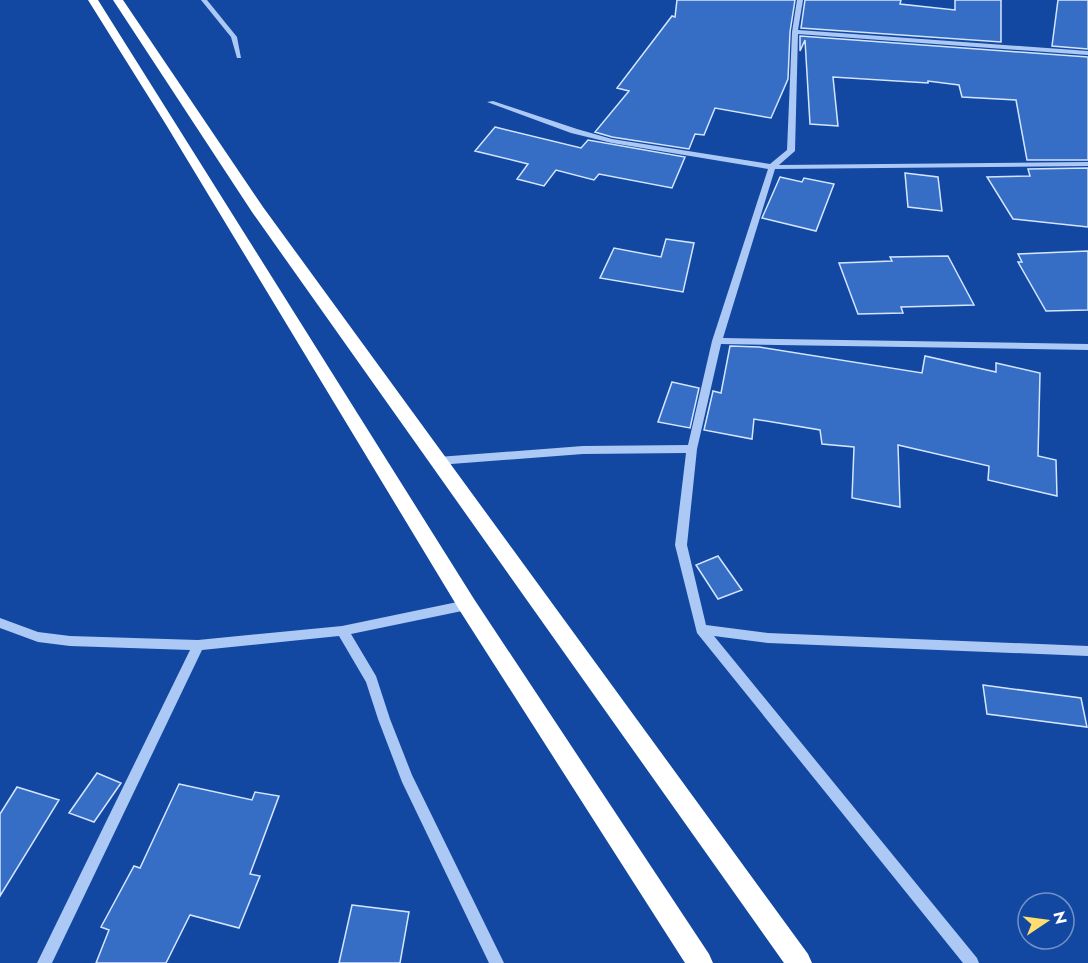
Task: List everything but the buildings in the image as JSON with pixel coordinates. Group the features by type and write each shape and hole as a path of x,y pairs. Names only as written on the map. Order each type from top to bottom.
{"highway":[{"path":"93,0 467,605 700,963"},
{"path":"118,0 257,209 800,963"},
{"path":"229,218 257,209"}],"street":[{"path":"204,0 234,37 239,57"},
{"path":"800,0 795,32 791,151 772,168 717,341 692,449 681,545 701,629 972,963"},
{"path":"795,32 1088,53"},
{"path":"490,102 574,131 612,141 772,168 1088,164"},
{"path":"717,341 1088,347"},
{"path":"438,461 583,450 692,449"},
{"path":"0,623 38,637 70,641 198,645 342,631 467,605"},
{"path":"701,629 768,638 1088,651"},
{"path":"342,631 372,680 384,719 407,778 497,963"},
{"path":"44,963 198,645"}]}
